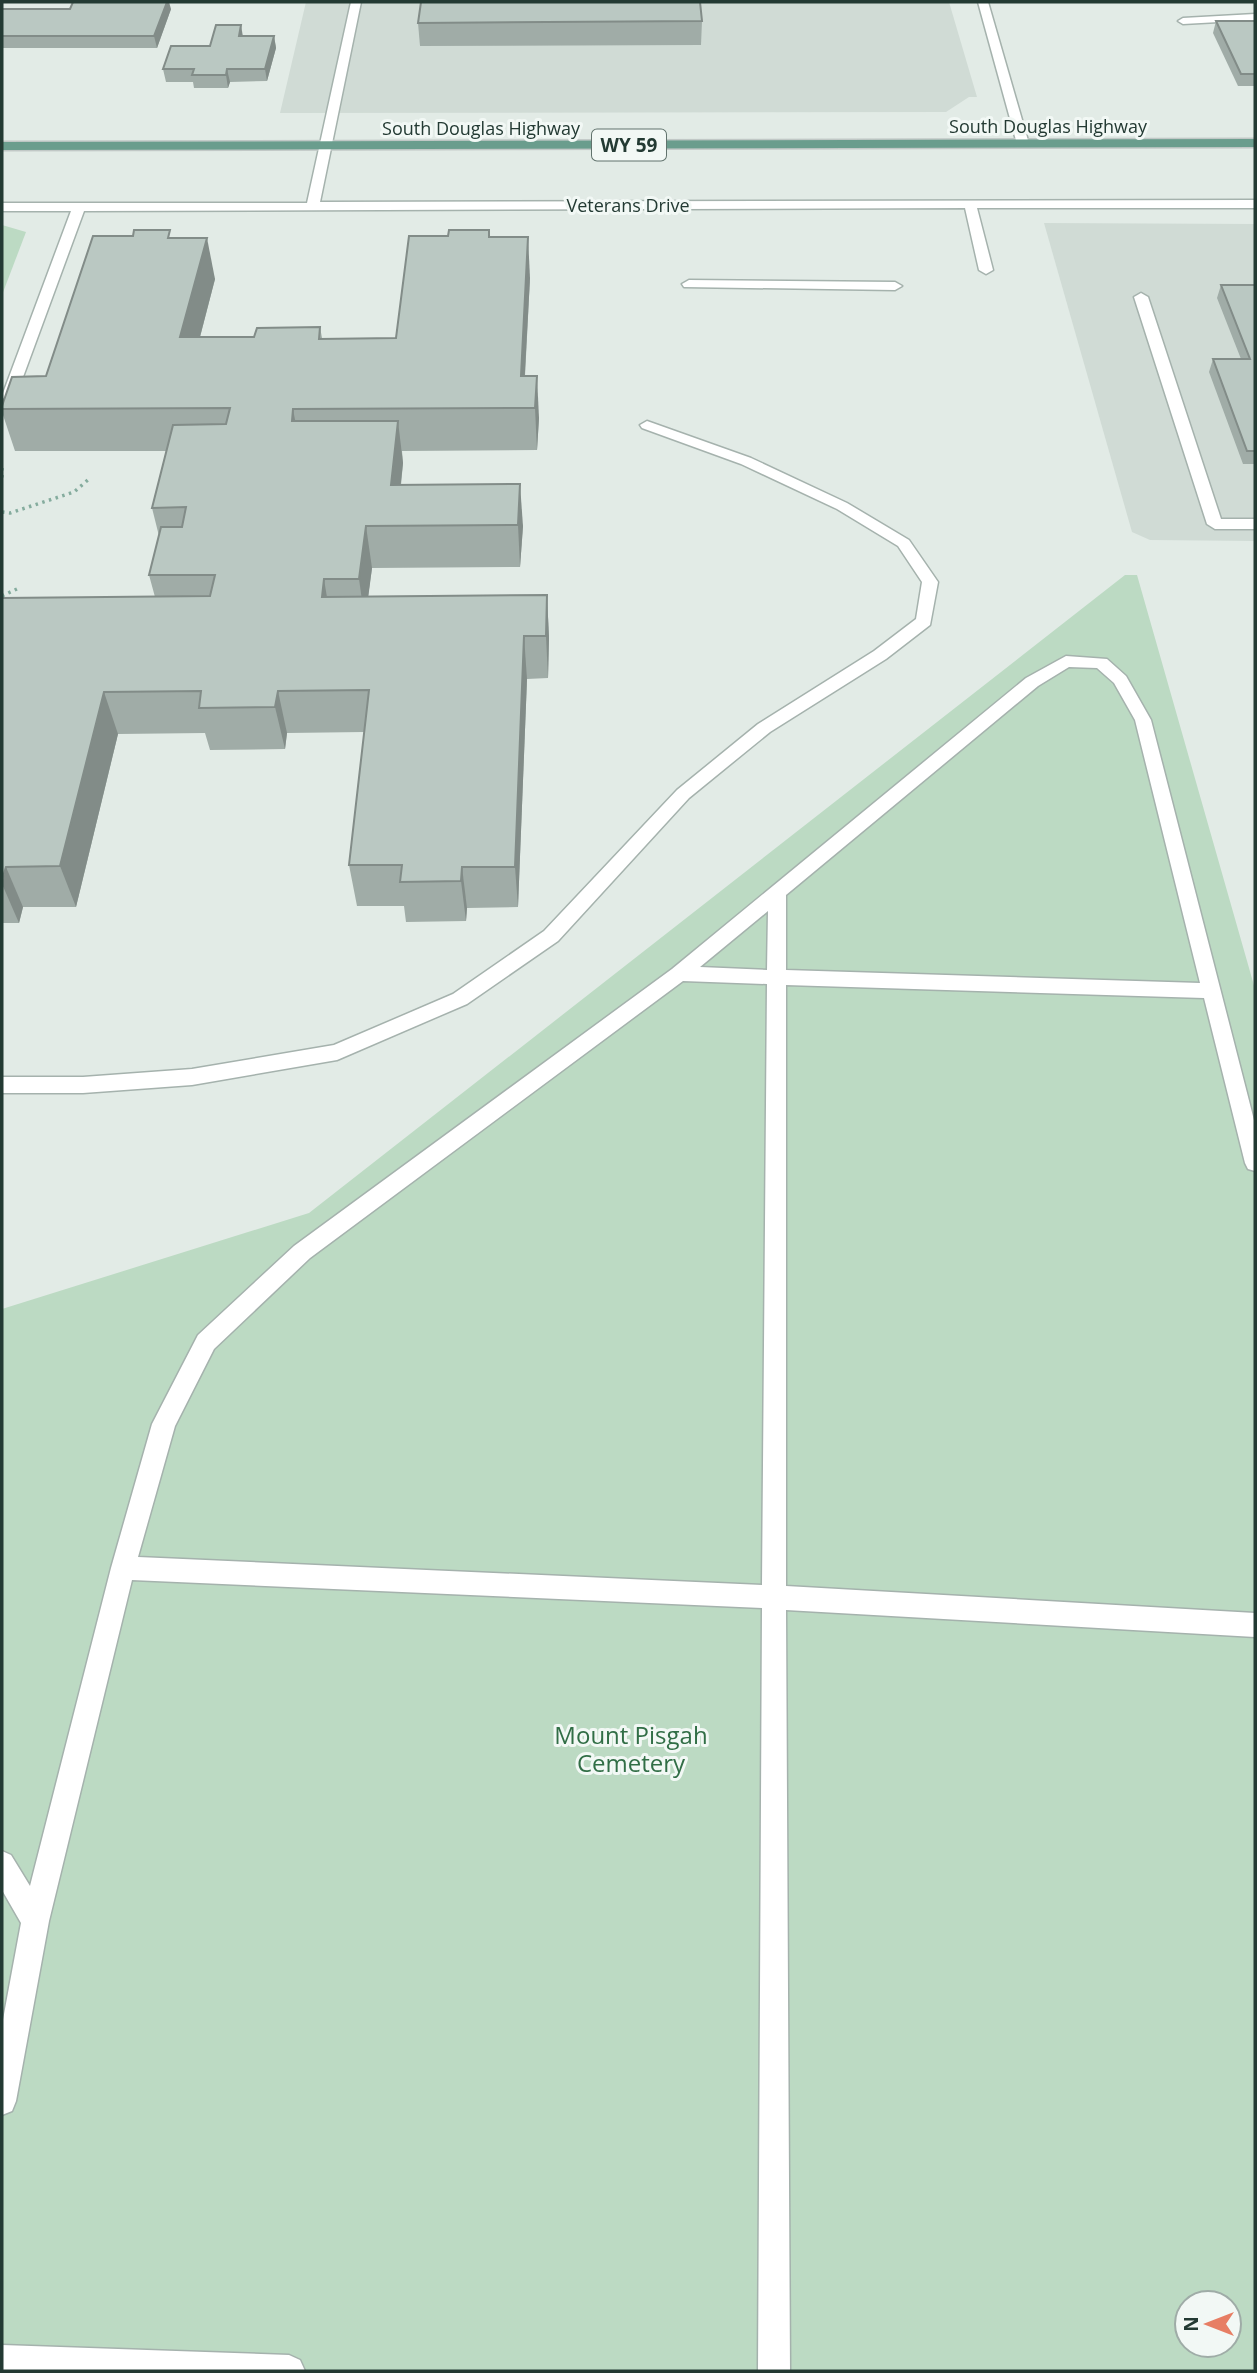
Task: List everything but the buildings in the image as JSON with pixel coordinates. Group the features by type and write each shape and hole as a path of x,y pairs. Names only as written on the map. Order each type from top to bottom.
{"main road":[{"name":"South Douglas Highway","path":"2,146 1255,143"}],"street":[{"path":"313,206 356,2"},
{"path":"983,2 1023,144"},
{"path":"1183,21 1255,17"},
{"name":"Veterans Drive","path":"2,207 1255,204"},
{"path":"970,205 986,270"},
{"path":"9,396 79,207"},
{"path":"689,284 895,286"},
{"path":"1141,297 1215,524 1255,524"},
{"path":"2,1085 83,1085 192,1077 337,1052 460,999 551,936 683,794 764,728 880,655 924,621 930,582 904,543 842,506 746,461 646,425"},
{"path":"2,2101 35,1921 123,1568 164,1424 206,1342 302,1252 679,974 1032,682 1066,661 1101,663 1120,680 1143,720 1255,1163"},
{"path":"774,2371 777,893"},
{"path":"679,974 1211,991"},
{"path":"123,1568 774,1597 1255,1625"},
{"path":"2,1864 35,1921"},
{"path":"2,2360 289,2371"}],"path":[{"path":"2,467 2,479"},
{"path":"2,512 10,513 74,492 89,480"},
{"path":"2,596 19,588"}],"shaded area":[{"path":"306,2 949,2 977,97 969,97 946,112 280,113"},
{"path":"1044,223 1255,224 1255,541 1150,540 1132,532"}],"green space":[{"path":"2,225 26,232 2,295"},
{"name":"Mount Pisgah Cemetery","path":"1125,575 1137,575 1255,989 1255,2371 2,2371 2,1309 309,1213"}]}
